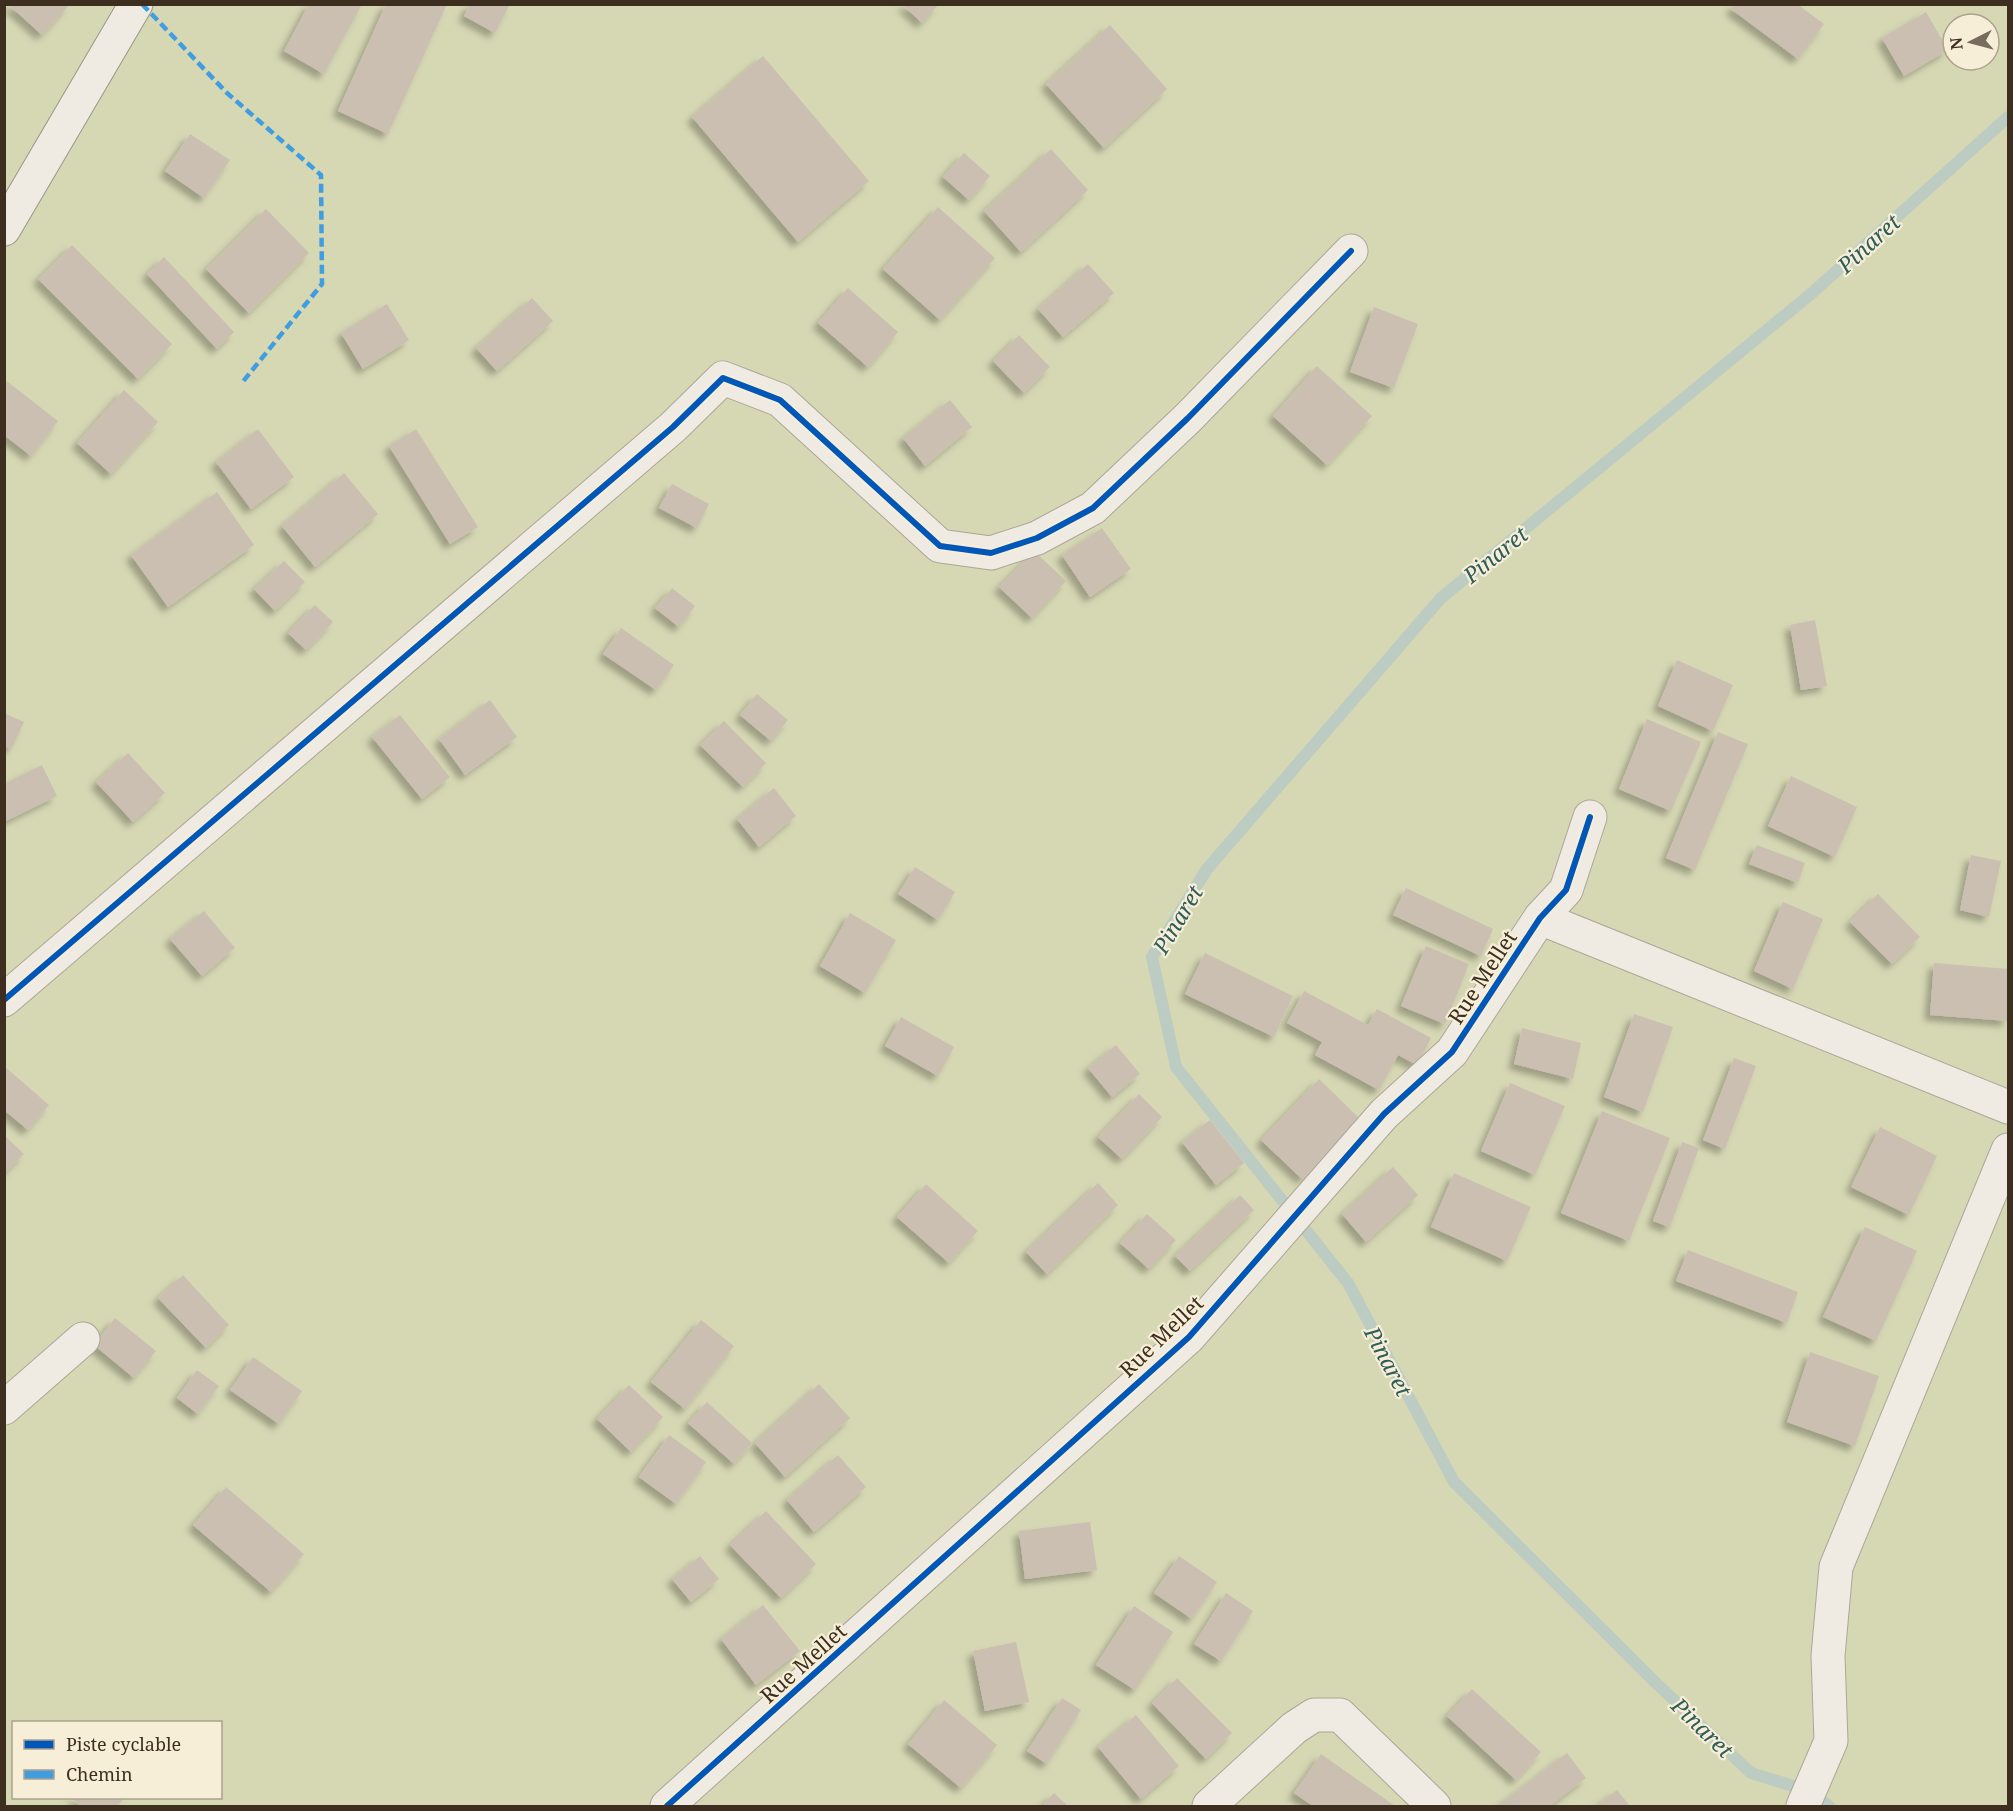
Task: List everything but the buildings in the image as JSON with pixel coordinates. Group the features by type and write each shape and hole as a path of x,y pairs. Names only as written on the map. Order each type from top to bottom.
{"street":[{"path":"4,229 136,4"},
{"path":"4,1000 673,427 723,378 780,400 940,546 991,553 1036,538 1093,508 1188,418 1351,251"},
{"name":"Rue Mellet","path":"667,1806 1189,1337 1384,1114 1452,1053 1540,918 1566,890 1590,817"},
{"path":"1540,918 2008,1107"},
{"path":"1803,1806 1831,1741 1828,1656 1836,1567 2008,1150"},
{"path":"4,1408 83,1339"},
{"path":"1209,1806 1294,1728 1314,1715 1340,1715 1434,1806"}],"green space":[{"path":"5,5 2008,5 2008,1806 5,1806"}],"waterway":[{"name":"Pinaret","path":"1829,1806 1809,1791 1751,1773 1655,1682 1454,1482 1348,1283 1176,1067 1152,957 1207,869 1441,598 1812,293 2008,117"}],"marked path":[{"path":"142,4 227,93 321,175 322,284 241,384"}],"cycle path":[{"path":"4,1000 673,427 723,378 780,400 940,546 991,553 1037,538 1093,508 1188,418 1351,251"},
{"path":"667,1806 1189,1337 1384,1114 1452,1052 1540,918 1566,890 1590,817"}]}
